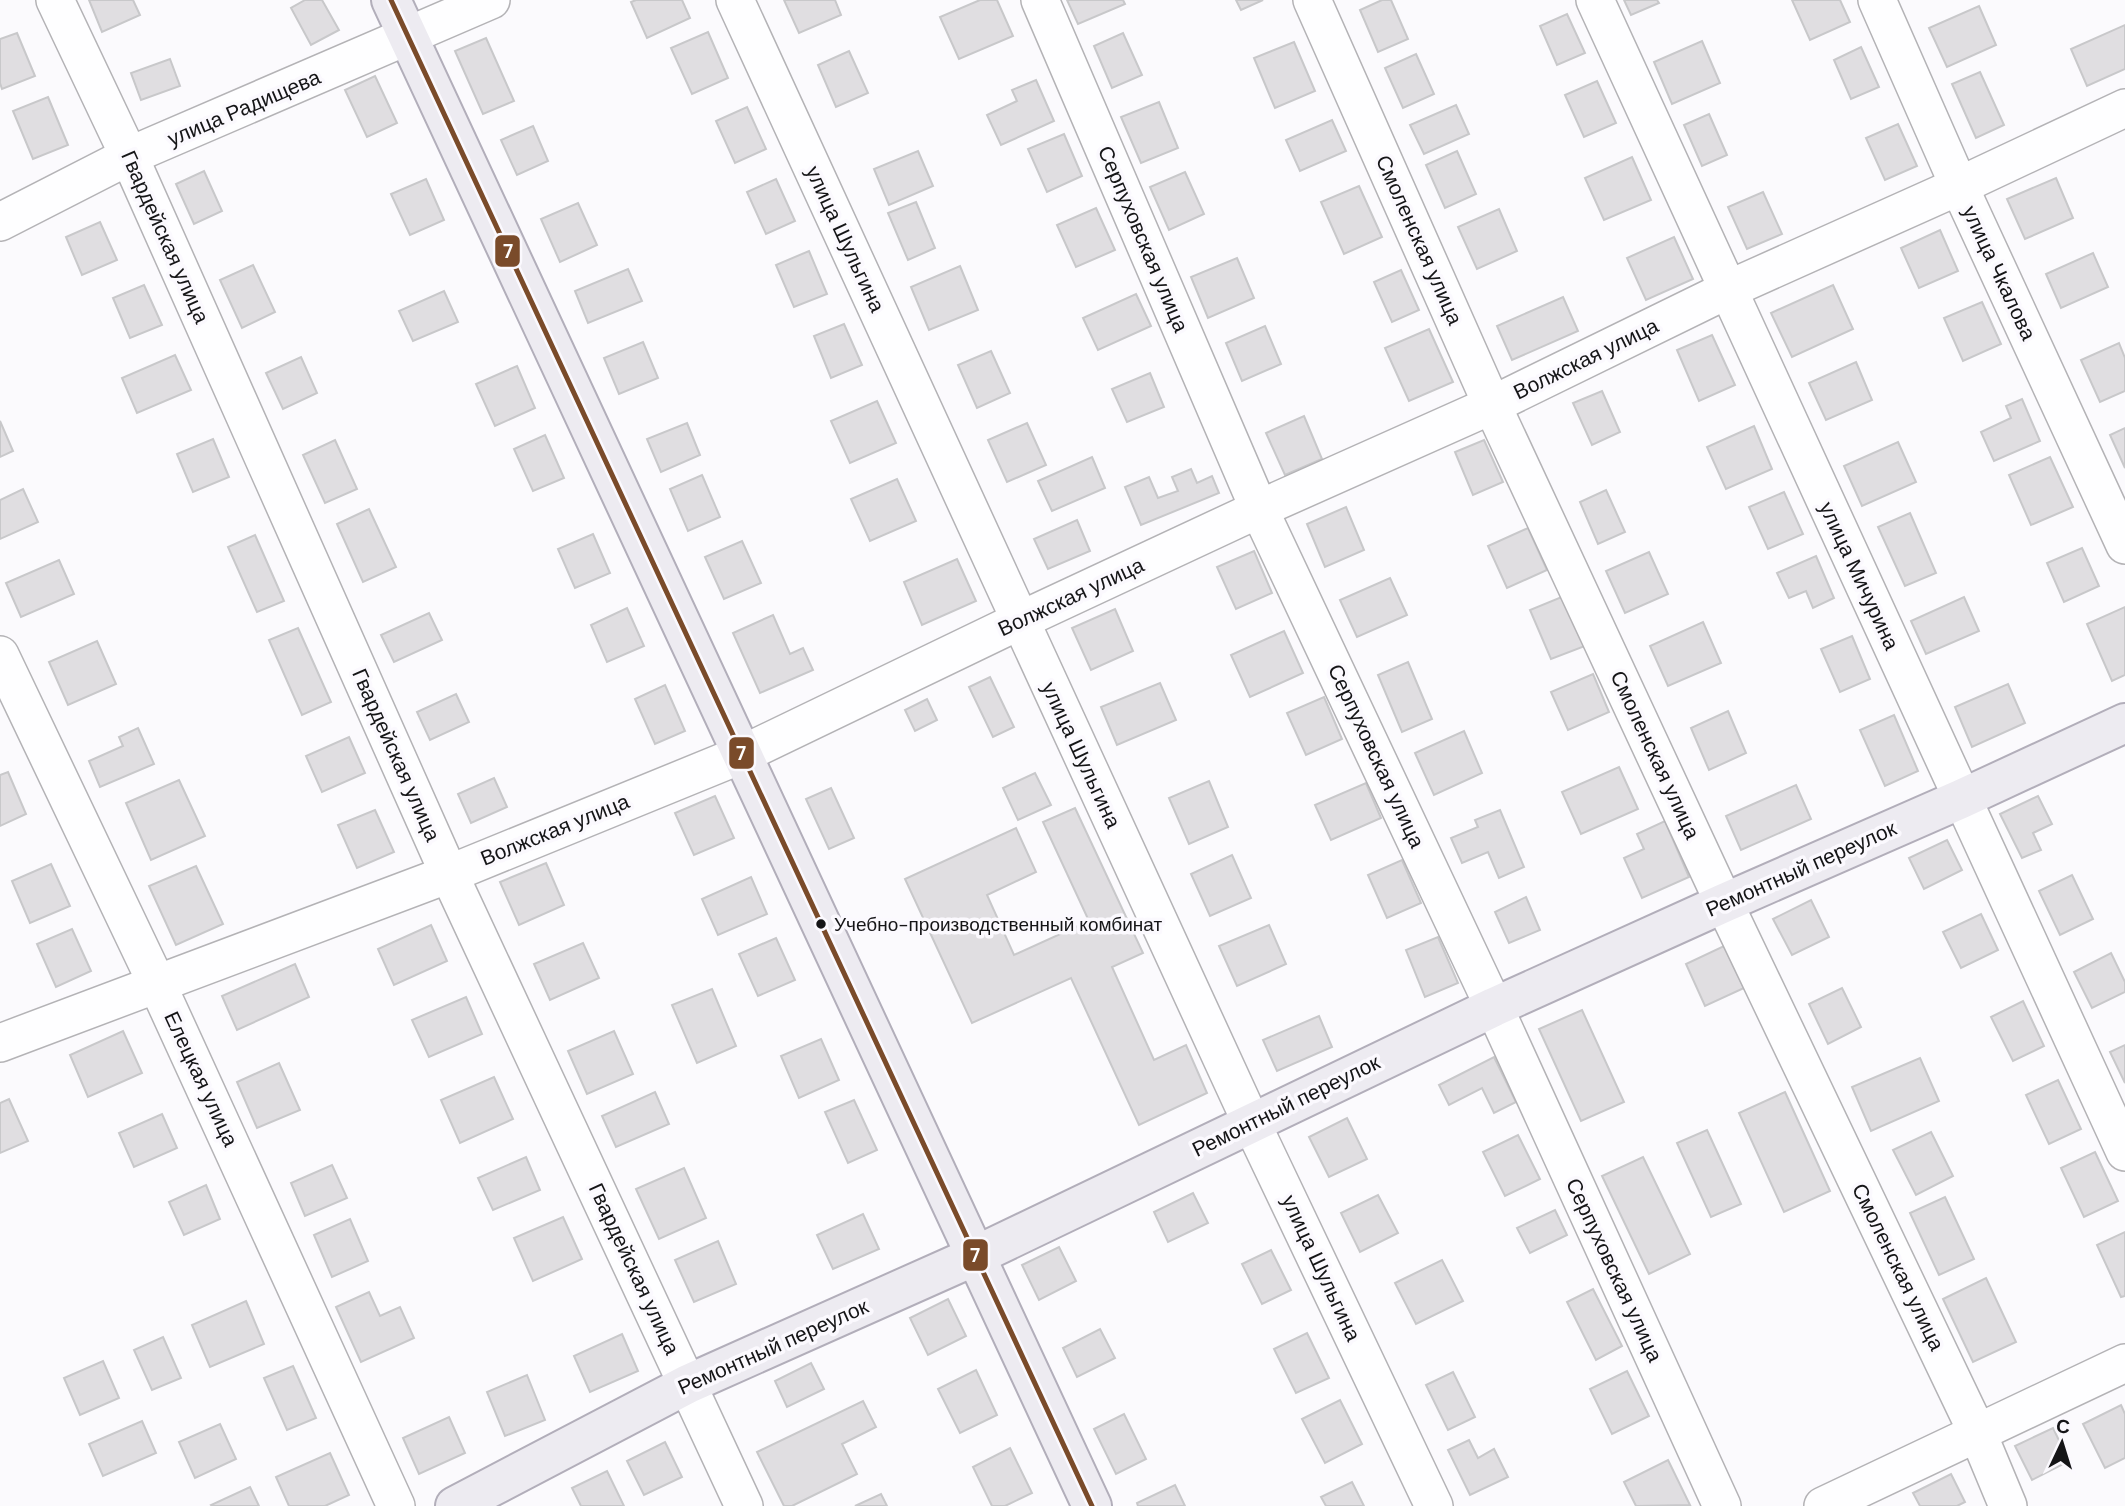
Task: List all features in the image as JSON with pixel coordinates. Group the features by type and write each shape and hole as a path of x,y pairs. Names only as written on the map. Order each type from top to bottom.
{"main road":[{"path":"391,0 1092,1506"},
{"name":"Ремонтный переулок","path":"455,1506 688,1384 975,1256 1494,1007 2125,723"}],"street":[{"name":"Гвардейская улица","path":"55,0 130,156 449,874 744,1506"},
{"name":"улица Радищева","path":"0,222 130,156 491,0"},
{"name":"улица Шульгина","path":"735,0 1251,1122 1434,1506"},
{"name":"Серпуховская улица","path":"1040,0 1259,509 1494,1007 1723,1506"},
{"name":"Смоленская улица","path":"1312,0 1492,405 1724,902 1978,1434 2008,1506"},
{"name":"улица Мичурина","path":"1595,0 2125,1152"},
{"name":"улица Чкалова","path":"1877,0 1959,186 2125,545"},
{"name":"Волжская улица","path":"0,1043 449,874 743,754 1259,509 1492,405 1727,290 2125,108"},
{"name":"Елецкая улица","path":"0,655 157,984 396,1506"},
{"path":"1823,1506 2125,1363"}],"building":[{"path":"89,0 133,0 140,15 102,32"},
{"path":"305,0 322,0 339,30 311,45 291,8"},
{"path":"682,0 690,18 647,38 631,2"},
{"path":"784,0 835,0 841,15 799,33"},
{"path":"980,0 997,0 1013,36 959,59 940,17"},
{"path":"1067,0 1123,0 1125,4 1078,24"},
{"path":"1236,0 1263,0 1241,10"},
{"path":"1382,0 1391,0 1408,39 1378,52 1360,10"},
{"path":"1624,0 1657,0 1659,3 1631,15"},
{"path":"1792,0 1840,0 1850,22 1810,40"},
{"path":"1979,6 1996,45 1947,67 1929,28"},
{"path":"1567,14 1585,53 1557,65 1540,26"},
{"path":"2125,25 2125,69 2087,86 2071,49"},
{"path":"708,32 728,78 692,94 671,48"},
{"path":"17,33 35,76 2,89 0,39"},
{"path":"1123,33 1142,75 1112,88 1094,46"},
{"path":"486,38 514,101 483,114 455,51"},
{"path":"1702,41 1720,83 1672,104 1654,62"},
{"path":"1294,42 1315,91 1275,108 1254,58"},
{"path":"1861,47 1879,87 1851,99 1834,60"},
{"path":"849,51 868,93 836,107 818,65"},
{"path":"1416,54 1434,94 1403,108 1385,68"},
{"path":"170,59 180,86 141,100 131,73"},
{"path":"1980,72 2004,125 1976,138 1952,84"},
{"path":"375,76 397,123 367,137 345,90"},
{"path":"1036,80 1054,121 1001,145 987,115 1017,101 1012,90"},
{"path":"1597,81 1616,123 1584,137 1565,95"},
{"path":"48,97 68,145 33,159 13,111"},
{"path":"1159,102 1178,148 1141,163 1121,117"},
{"path":"1456,105 1469,134 1424,154 1410,125"},
{"path":"747,107 766,149 735,163 716,121"},
{"path":"1709,114 1727,155 1702,166 1684,125"},
{"path":"1332,120 1346,151 1300,171 1286,140"},
{"path":"1898,124 1917,166 1885,180 1866,138"},
{"path":"533,126 548,161 517,175 501,140"},
{"path":"1064,134 1082,176 1047,192 1028,149"},
{"path":"918,151 933,186 889,205 874,169"},
{"path":"1457,151 1476,194 1445,208 1426,165"},
{"path":"1632,157 1651,200 1604,220 1585,178"},
{"path":"204,171 222,211 194,224 176,184"},
{"path":"1185,172 1204,214 1169,230 1150,187"},
{"path":"2056,178 2073,218 2025,239 2007,199"},
{"path":"426,179 444,220 410,235 391,194"},
{"path":"776,179 795,221 766,234 747,192"},
{"path":"1359,186 1382,237 1344,254 1321,202"},
{"path":"1763,192 1782,234 1747,249 1728,207"},
{"path":"916,202 935,248 908,260 888,213"},
{"path":"578,203 597,245 560,262 541,219"},
{"path":"1096,208 1115,250 1076,267 1057,225"},
{"path":"1499,209 1517,251 1477,269 1458,227"},
{"path":"100,222 117,260 82,275 66,237"},
{"path":"1940,230 1958,271 1919,288 1901,248"},
{"path":"1674,237 1693,279 1646,300 1627,258"},
{"path":"809,251 827,294 794,307 776,265"},
{"path":"2093,253 2108,287 2061,308 2046,274"},
{"path":"1237,258 1254,298 1208,318 1191,277"},
{"path":"253,265 275,312 242,328 220,280"},
{"path":"960,266 978,310 929,330 911,287"},
{"path":"628,269 642,301 588,323 575,291"},
{"path":"1401,270 1419,310 1392,322 1374,282"},
{"path":"144,285 162,325 130,338 113,298"},
{"path":"1833,285 1853,329 1792,357 1771,313"},
{"path":"444,291 458,322 413,341 399,311"},
{"path":"1136,294 1151,326 1098,350 1083,318"},
{"path":"1563,297 1578,331 1512,360 1497,326"},
{"path":"1982,302 2001,344 1963,361 1944,318"},
{"path":"844,324 862,365 831,378 814,336"},
{"path":"1265,326 1281,364 1242,381 1226,343"},
{"path":"1429,329 1453,382 1409,401 1385,348"},
{"path":"1712,335 1735,385 1699,401 1677,350"},
{"path":"643,342 658,378 619,394 604,358"},
{"path":"2119,343 2125,358 2125,391 2100,402 2081,360"},
{"path":"991,351 1010,393 977,408 958,365"},
{"path":"175,355 191,390 137,413 122,378"},
{"path":"301,357 317,393 283,409 266,373"},
{"path":"1856,362 1872,400 1826,420 1809,383"},
{"path":"517,366 535,408 495,426 476,384"},
{"path":"1150,373 1164,407 1127,422 1112,389"},
{"path":"1602,391 1620,432 1592,445 1573,403"},
{"path":"2022,399 2040,441 1994,461 1981,432 2011,418 2006,406"},
{"path":"877,401 896,443 850,463 831,421"},
{"path":"1304,416 1322,459 1285,475 1266,433"},
{"path":"0,421 13,451 0,457"},
{"path":"687,423 700,455 661,472 647,439"},
{"path":"1027,423 1046,465 1007,482 988,440"},
{"path":"1754,426 1772,469 1726,489 1707,447"},
{"path":"2125,428 2125,468 2110,435"},
{"path":"545,435 564,478 533,491 514,449"},
{"path":"213,439 229,477 193,492 177,454"},
{"path":"335,440 357,489 325,503 303,455"},
{"path":"1484,440 1503,482 1473,495 1455,452"},
{"path":"1898,442 1916,482 1862,506 1844,466"},
{"path":"1092,457 1105,488 1052,511 1038,481"},
{"path":"2050,457 2073,507 2031,525 2009,475"},
{"path":"1191,469 1197,483 1212,476 1219,493 1141,525 1125,487 1149,477 1158,498 1178,491 1172,477"},
{"path":"702,475 720,517 688,531 670,489"},
{"path":"897,479 916,521 870,541 851,499"},
{"path":"23,489 38,522 0,539 0,500"},
{"path":"1606,490 1625,532 1598,544 1580,502"},
{"path":"1784,492 1803,534 1768,549 1749,507"},
{"path":"1346,507 1364,550 1325,567 1307,524"},
{"path":"369,509 396,567 363,582 337,524"},
{"path":"1910,513 1936,573 1905,586 1878,527"},
{"path":"1077,520 1090,551 1048,569 1034,539"},
{"path":"1528,528 1547,570 1507,588 1488,546"},
{"path":"593,534 610,573 575,588 558,549"},
{"path":"255,535 284,601 257,612 228,547"},
{"path":"742,541 761,583 724,599 705,557"},
{"path":"2082,548 2099,586 2064,602 2047,563"},
{"path":"1254,551 1272,593 1236,609 1217,567"},
{"path":"1649,552 1668,594 1625,613 1606,571"},
{"path":"1816,556 1834,598 1813,608 1806,591 1789,598 1777,573"},
{"path":"957,559 976,601 922,625 904,582"},
{"path":"59,560 74,594 21,617 6,583"},
{"path":"1390,578 1407,615 1357,637 1340,600"},
{"path":"1564,596 1585,646 1551,659 1530,610"},
{"path":"1964,597 1979,631 1926,654 1911,621"},
{"path":"2125,607 2125,675 2112,681 2087,624"},
{"path":"627,608 644,646 607,662 591,625"},
{"path":"1115,609 1133,651 1091,670 1072,628"},
{"path":"429,613 442,640 394,662 381,635"},
{"path":"773,615 790,654 803,648 813,670 760,693 733,633"},
{"path":"1703,622 1721,663 1668,686 1650,646"},
{"path":"298,628 331,702 302,715 269,640"},
{"path":"1284,631 1303,673 1250,697 1231,655"},
{"path":"1852,636 1870,679 1840,692 1821,649"},
{"path":"97,641 116,684 68,705 49,662"},
{"path":"1408,662 1432,719 1402,732 1378,675"},
{"path":"1593,674 1609,712 1568,730 1551,692"},
{"path":"990,677 1014,727 993,737 969,687"},
{"path":"1160,683 1176,720 1117,745 1101,707"},
{"path":"2008,684 2025,723 1972,747 1955,707"},
{"path":"665,685 685,731 655,744 635,699"},
{"path":"456,694 469,722 430,740 417,712"},
{"path":"1324,697 1342,739 1306,755 1287,713"},
{"path":"927,699 937,720 915,731 905,710"},
{"path":"1728,711 1746,753 1709,770 1691,728"},
{"path":"1894,715 1918,771 1885,786 1860,730"},
{"path":"138,728 154,764 100,787 89,761 123,746 119,737"},
{"path":"1464,731 1482,773 1434,795 1415,753"},
{"path":"349,737 365,773 322,792 306,756"},
{"path":"1619,767 1638,809 1581,834 1562,792"},
{"path":"8,772 26,814 0,826 0,775"},
{"path":"1035,773 1051,805 1018,820 1003,788"},
{"path":"494,778 507,807 471,823 458,794"},
{"path":"179,780 205,836 151,860 126,803"},
{"path":"1209,781 1228,827 1189,844 1169,798"},
{"path":"1366,783 1381,818 1331,840 1315,805"},
{"path":"1796,785 1811,819 1741,850 1726,816"},
{"path":"831,788 854,838 829,849 806,799"},
{"path":"715,796 734,838 694,855 675,813"},
{"path":"2038,796 2052,824 2033,833 2041,850 2022,858 2000,814"},
{"path":"1075,808 1143,953 1112,967 1154,1060 1186,1045 1207,1093 1139,1125 1071,978 972,1023 905,879 1016,828 1036,872 987,895 1014,955 1089,921 1043,822"},
{"path":"375,810 394,852 357,868 338,825"},
{"path":"1500,810 1524,867 1499,878 1488,852 1462,863 1451,838 1478,827 1475,820"},
{"path":"1665,821 1689,877 1642,898 1624,858 1644,849 1637,834"},
{"path":"1947,840 1962,870 1924,889 1909,858"},
{"path":"1232,855 1251,898 1210,916 1191,874"},
{"path":"1402,860 1421,903 1387,918 1368,875"},
{"path":"546,863 564,905 519,925 500,882"},
{"path":"51,864 70,906 30,923 12,881"},
{"path":"196,866 223,924 176,945 149,886"},
{"path":"2072,875 2093,919 2060,935 2039,891"},
{"path":"751,877 767,914 718,935 702,899"},
{"path":"1526,897 1540,930 1509,943 1495,912"},
{"path":"1811,900 1829,937 1792,955 1773,919"},
{"path":"1981,914 1998,950 1961,968 1943,932"},
{"path":"431,925 447,961 394,985 378,949"},
{"path":"1269,925 1286,964 1237,986 1219,946"},
{"path":"72,929 91,971 56,987 37,944"},
{"path":"1438,937 1458,983 1425,997 1406,950"},
{"path":"776,938 795,980 758,996 739,954"},
{"path":"583,943 599,978 550,1000 534,964"},
{"path":"1724,946 1744,988 1705,1006 1686,964"},
{"path":"2111,953 2125,982 2125,992 2092,1008 2074,972"},
{"path":"295,964 309,997 237,1030 222,996"},
{"path":"1842,988 1861,1027 1828,1044 1809,1004"},
{"path":"712,989 736,1046 697,1063 672,1005"},
{"path":"466,997 482,1034 429,1057 412,1020"},
{"path":"2023,1001 2044,1046 2013,1061 1991,1017"},
{"path":"1582,1010 1624,1102 1581,1121 1539,1029"},
{"path":"1319,1016 1332,1047 1277,1071 1263,1040"},
{"path":"123,1031 142,1073 88,1097 70,1055"},
{"path":"614,1031 633,1074 587,1094 568,1051"},
{"path":"821,1039 839,1080 799,1098 781,1056"},
{"path":"2125,1045 2125,1083 2110,1052"},
{"path":"1494,1057 1516,1102 1494,1113 1482,1088 1449,1105 1439,1085"},
{"path":"1920,1058 1939,1101 1871,1131 1852,1087"},
{"path":"279,1063 300,1110 257,1128 237,1082"},
{"path":"494,1077 513,1119 460,1143 441,1100"},
{"path":"2058,1080 2081,1129 2049,1144 2026,1095"},
{"path":"655,1092 669,1124 616,1147 602,1116"},
{"path":"1785,1092 1830,1191 1784,1212 1739,1113"},
{"path":"9,1099 28,1141 0,1153 0,1103"},
{"path":"854,1100 877,1150 848,1163 825,1112"},
{"path":"162,1114 177,1148 134,1167 119,1133"},
{"path":"1347,1118 1367,1159 1329,1177 1309,1137"},
{"path":"1707,1130 1741,1204 1711,1217 1677,1143"},
{"path":"1931,1132 1953,1176 1916,1195 1893,1150"},
{"path":"1518,1135 1540,1179 1505,1196 1483,1152"},
{"path":"2095,1152 2118,1201 2084,1217 2061,1168"},
{"path":"526,1157 540,1190 493,1210 478,1178"},
{"path":"1643,1157 1690,1254 1649,1274 1602,1176"},
{"path":"332,1165 347,1198 305,1216 291,1183"},
{"path":"684,1168 706,1218 659,1239 636,1189"},
{"path":"206,1185 220,1219 184,1235 169,1202"},
{"path":"1193,1193 1208,1223 1168,1242 1154,1212"},
{"path":"1378,1195 1398,1233 1360,1252 1341,1213"},
{"path":"1945,1197 1974,1259 1939,1275 1910,1213"},
{"path":"1555,1210 1567,1235 1530,1253 1517,1228"},
{"path":"863,1214 879,1249 833,1269 817,1235"},
{"path":"563,1217 582,1259 533,1281 514,1238"},
{"path":"350,1219 368,1261 332,1277 314,1235"},
{"path":"2125,1232 2125,1296 2121,1297 2097,1245"},
{"path":"718,1241 736,1284 694,1302 675,1260"},
{"path":"1059,1247 1076,1281 1039,1300 1022,1265"},
{"path":"1271,1250 1291,1290 1262,1304 1242,1264"},
{"path":"1442,1260 1463,1301 1416,1324 1395,1283"},
{"path":"1986,1278 2016,1342 1973,1362 1943,1299"},
{"path":"1593,1289 1622,1346 1596,1360 1567,1302"},
{"path":"369,1292 380,1316 400,1307 414,1338 361,1362 336,1307"},
{"path":"948,1299 966,1336 928,1355 910,1318"},
{"path":"246,1301 264,1344 210,1367 192,1325"},
{"path":"1100,1329 1115,1358 1077,1377 1063,1348"},
{"path":"1307,1333 1329,1378 1296,1393 1274,1349"},
{"path":"622,1334 638,1371 590,1392 574,1356"},
{"path":"163,1337 181,1378 152,1390 134,1350"},
{"path":"103,1361 119,1398 80,1415 64,1378"},
{"path":"811,1363 824,1389 787,1407 775,1381"},
{"path":"293,1366 316,1418 287,1430 264,1378"},
{"path":"976,1370 997,1415 960,1433 938,1389"},
{"path":"1627,1371 1649,1416 1612,1434 1590,1389"},
{"path":"1453,1372 1475,1417 1448,1430 1426,1385"},
{"path":"527,1375 545,1420 505,1436 487,1392"},
{"path":"1340,1400 1362,1444 1325,1463 1302,1419"},
{"path":"863,1401 876,1427 842,1444 857,1474 792,1506 784,1506 757,1452"},
{"path":"2121,1405 2125,1414 2125,1458 2105,1468 2083,1424"},
{"path":"1124,1414 1146,1459 1116,1474 1094,1429"},
{"path":"449,1417 465,1453 419,1474 403,1438"},
{"path":"142,1421 156,1453 103,1476 89,1444"},
{"path":"220,1424 236,1459 195,1478 179,1442"},
{"path":"2053,1428 2069,1461 2032,1480 2015,1446"},
{"path":"1469,1440 1478,1458 1494,1449 1508,1477 1470,1495 1448,1450"},
{"path":"665,1442 682,1477 644,1495 627,1461"},
{"path":"1010,1448 1032,1493 1005,1506 992,1506 973,1467"},
{"path":"330,1453 349,1495 325,1506 289,1506 276,1477"},
{"path":"1668,1460 1690,1505 1636,1506 1624,1482"},
{"path":"607,1471 624,1506 581,1506 572,1488"},
{"path":"1951,1474 1965,1502 1957,1506 1920,1506 1913,1493"},
{"path":"1352,1482 1364,1506 1326,1506 1321,1497"},
{"path":"1175,1485 1185,1506 1138,1506 1137,1503"},
{"path":"250,1487 259,1506 211,1505"},
{"path":"881,1494 887,1506 855,1506"}],"transit line":[{"name":"7","path":"391,0 1092,1506"}],"place":[{"name":"Учебно-производственный комбинат","path":"821,924"}]}
